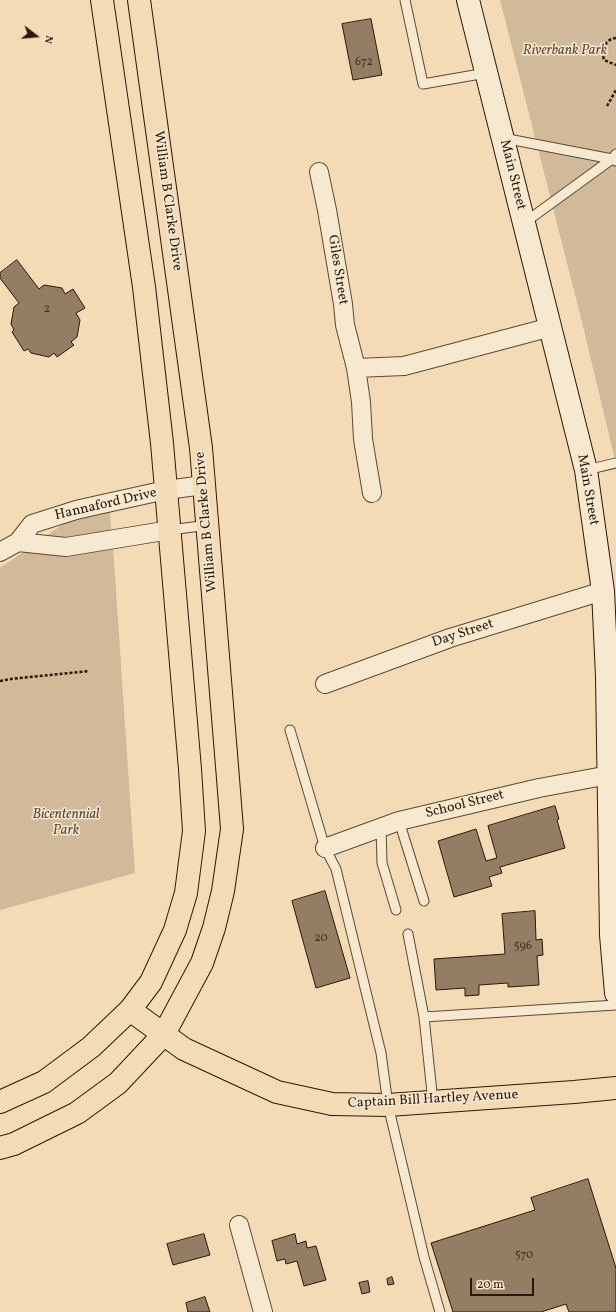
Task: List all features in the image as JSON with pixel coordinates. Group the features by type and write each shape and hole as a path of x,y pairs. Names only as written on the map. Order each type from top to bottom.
{"main road":[{"path":"0,1102 44,1082 91,1047 130,1010 151,982 174,930 186,892 194,831 170,530 144,287 102,0"},
{"name":"William B Clarke Drive","path":"0,1148 14,1144 77,1113 118,1083 164,1034 202,963 223,891 232,829 201,448 139,0"},
{"name":"Main Street","path":"468,0 586,470 603,591 611,676 609,775 613,910 611,935 616,993"},
{"name":"Captain Bill Hartley Avenue","path":"130,1010 184,1049 277,1092 332,1104 388,1105 616,1088"}],"street":[{"name":"Giles Street","path":"320,172 328,210 343,304 344,325 356,368 361,402 363,439 372,493"},
{"path":"356,368 404,366 550,327"},
{"name":"Hannaford Drive","path":"0,552 18,542 32,524 76,510 166,490 204,485"},
{"name":"Hannaford Drive","path":"18,542 66,547 170,530"},
{"name":"Day Street","path":"325,684 450,638 603,591"},
{"name":"School Street","path":"325,848 399,821 539,788 609,775"},
{"path":"239,1225 263,1312"}],"lane":[{"path":"406,0 423,84 486,73"},
{"path":"503,138 615,158"},
{"path":"524,223 615,158"},
{"path":"586,470 616,463"},
{"name":"Hannaford Drive","path":"170,530 208,525"},
{"path":"290,730 325,848 336,869 382,1053 388,1105 424,1257 440,1312"},
{"path":"399,821 424,901"},
{"path":"381,827 382,863 396,910"},
{"path":"408,934 424,1017 433,1102"},
{"path":"424,1017 616,1005"}],"path":[{"path":"616,38 611,38 607,42 602,54 604,60 616,65"},
{"path":"607,106 616,90"},
{"path":"0,681 89,671"}],"green space":[{"name":"Riverbank Park","path":"500,0 616,0 616,464 581,318"},
{"name":"Bicentennial Park","path":"108,493 114,560 135,873 0,910 0,568"}],"building":[{"path":"371,19 382,75 353,80 342,24"},
{"path":"17,260 39,289 44,285 62,288 65,294 73,289 85,308 76,313 80,320 77,337 71,342 74,345 57,357 54,353 49,357 31,353 28,349 24,351 12,332 14,330 11,324 14,307 19,303 0,278 0,273"},
{"path":"555,806 559,819 557,820 565,848 500,867 502,873 489,877 492,886 454,897 438,841 476,829 486,861 497,858 488,826"},
{"path":"325,891 350,978 316,988 292,901"},
{"path":"535,911 536,940 542,939 543,955 537,956 539,985 508,987 508,983 479,985 479,995 465,996 465,988 436,990 434,959 505,954 502,914"},
{"path":"588,1179 616,1268 616,1312 569,1312 566,1304 541,1312 453,1312 431,1243 535,1210 531,1198"},
{"path":"204,1234 210,1255 173,1265 167,1244"},
{"path":"295,1234 297,1244 306,1241 307,1248 316,1246 326,1280 304,1286 297,1261 286,1264 285,1259 277,1261 272,1241"},
{"path":"392,1277 394,1284 388,1285 387,1279"},
{"path":"368,1281 370,1292 362,1294 359,1283"},
{"path":"205,1297 210,1312 188,1312 186,1303"}]}
